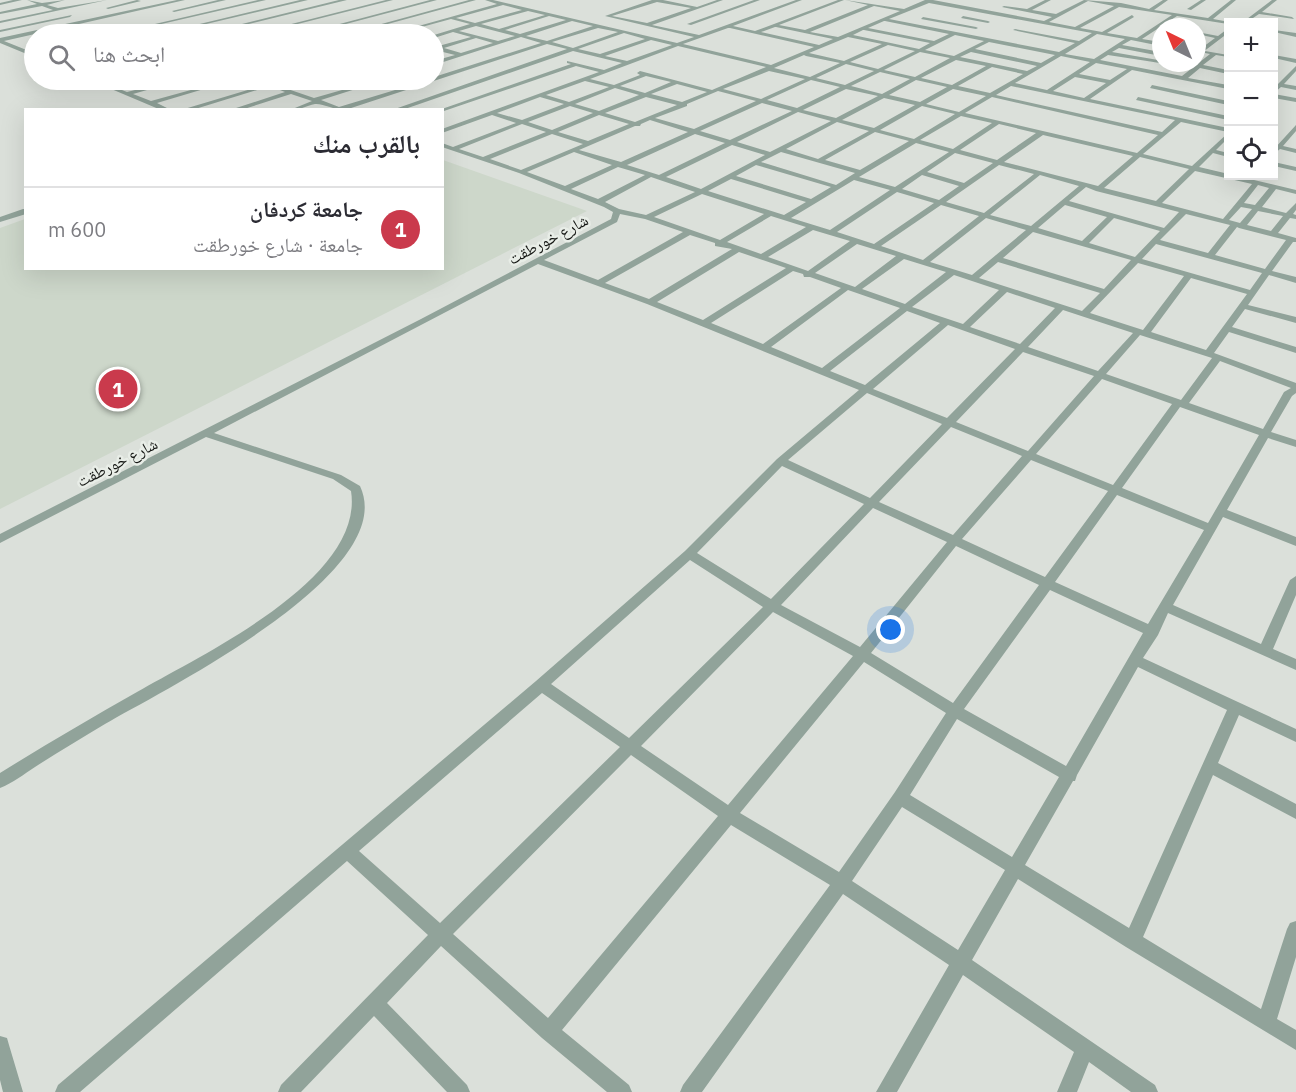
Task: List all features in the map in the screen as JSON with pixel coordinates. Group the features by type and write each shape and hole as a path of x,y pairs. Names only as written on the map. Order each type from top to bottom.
{"street":[{"path":"0,4 20,0"},
{"path":"28,0 96,24"},
{"path":"0,13 63,0"},
{"path":"0,22 105,0"},
{"path":"108,8 146,0"},
{"path":"75,24 183,0"},
{"path":"197,0 209,3"},
{"path":"174,11 224,0"},
{"path":"236,0 249,4"},
{"path":"147,20 159,24 264,0"},
{"path":"202,24 306,0 325,5"},
{"path":"247,24 345,0"},
{"path":"362,0 376,4"},
{"path":"297,24 391,0"},
{"path":"412,0 467,14"},
{"path":"343,24 435,0"},
{"path":"383,24 474,0"},
{"path":"488,0 622,31 810,79 1244,181 1241,185 1254,185 1296,198"},
{"path":"430,24 516,0"},
{"path":"585,23 657,0 720,13"},
{"path":"662,6 681,0"},
{"path":"405,108 622,31 721,0"},
{"path":"756,33 842,0"},
{"path":"847,0 905,11"},
{"path":"990,13 1017,0"},
{"path":"1038,0 1048,1"},
{"path":"1044,23 1087,0 1195,18"},
{"path":"1076,28 1127,0"},
{"path":"1150,10 1166,0"},
{"path":"1189,9 1204,0"},
{"path":"1209,20 1231,0"},
{"path":"1252,18 1275,0"},
{"path":"1282,0 1293,1"},
{"path":"689,24 759,1"},
{"path":"1027,11 1048,1"},
{"path":"912,2 949,5 1152,42"},
{"path":"521,172 806,54 864,26 885,20 927,2"},
{"path":"93,3 136,17"},
{"path":"444,130 791,3 800,3"},
{"path":"962,8 970,4"},
{"path":"1160,4 1170,6"},
{"path":"772,5 781,7"},
{"path":"805,32 873,5"},
{"path":"908,25 949,5"},
{"path":"156,6 216,24"},
{"path":"1266,6 1276,8"},
{"path":"809,7 828,11"},
{"path":"1003,7 1057,16"},
{"path":"231,8 269,19"},
{"path":"1179,8 1215,14"},
{"path":"444,33 527,9"},
{"path":"729,10 738,12"},
{"path":"1066,11 1077,13"},
{"path":"1107,11 1115,13"},
{"path":"297,12 320,18"},
{"path":"345,12 390,24"},
{"path":"838,13 848,14"},
{"path":"1259,13 1294,16"},
{"path":"748,14 771,16"},
{"path":"1124,14 1143,18"},
{"path":"499,30 549,15"},
{"path":"598,202 731,143 935,43 976,28 1001,15"},
{"path":"1087,15 1098,16"},
{"path":"1172,18 1176,15"},
{"path":"35,24 74,16"},
{"path":"607,16 700,37"},
{"path":"622,19 632,16"},
{"path":"957,16 988,22"},
{"path":"785,218 1012,84 1041,64 1132,16"},
{"path":"1285,25 1294,16"},
{"path":"451,18 628,63"},
{"path":"780,18 789,20"},
{"path":"923,18 976,28"},
{"path":"665,19 699,26"},
{"path":"444,60 572,20"},
{"path":"836,20 847,22"},
{"path":"885,20 1130,69 1224,85"},
{"path":"1206,20 1224,22"},
{"path":"647,217 772,155 955,58 1033,21"},
{"path":"0,31 24,26"},
{"path":"444,75 598,26"},
{"path":"774,26 886,44 1027,73"},
{"path":"864,26 935,43"},
{"path":"1047,36 1065,26"},
{"path":"729,27 821,47"},
{"path":"709,28 718,31"},
{"path":"1015,30 1079,42"},
{"path":"453,31 500,43"},
{"path":"599,56 676,32"},
{"path":"1139,39 1152,32"},
{"path":"1278,32 1296,35"},
{"path":"1208,46 1224,34"},
{"path":"1206,35 1224,38"},
{"path":"0,41 24,36"},
{"path":"444,46 476,37"},
{"path":"1278,37 1296,40"},
{"path":"1048,92 1130,38"},
{"path":"601,40 609,42"},
{"path":"0,41 24,50"},
{"path":"618,44 627,46"},
{"path":"565,189 696,132 886,44"},
{"path":"15,47 24,45"},
{"path":"1118,46 1152,52"},
{"path":"1208,46 1224,48"},
{"path":"971,50 1041,64"},
{"path":"444,51 540,76"},
{"path":"1206,52 1224,55"},
{"path":"1107,53 1152,60"},
{"path":"1206,60 1215,53"},
{"path":"806,54 1163,134"},
{"path":"550,57 606,72"},
{"path":"1278,58 1296,62"},
{"path":"444,109 576,64"},
{"path":"1278,65 1295,69 1280,85"},
{"path":"819,160 990,66"},
{"path":"618,67 798,110 1294,240 1226,328 1213,356 1180,404 1115,489 955,711 841,883 690,1092"},
{"path":"1147,72 1152,67"},
{"path":"1206,67 1224,71"},
{"path":"1084,100 1130,69"},
{"path":"1184,78 1192,72"},
{"path":"453,149 647,75"},
{"path":"1074,75 1110,82"},
{"path":"1107,121 1167,75"},
{"path":"585,79 685,105"},
{"path":"1286,79 1296,81"},
{"path":"526,81 535,84"},
{"path":"484,159 677,82"},
{"path":"1012,84 1224,129"},
{"path":"1280,85 1296,88"},
{"path":"545,87 555,90"},
{"path":"1152,87 1224,102"},
{"path":"121,90 163,108"},
{"path":"129,93 141,90"},
{"path":"152,103 197,90"},
{"path":"191,108 249,90"},
{"path":"286,90 337,108"},
{"path":"298,108 349,90"},
{"path":"343,108 399,90"},
{"path":"441,90 473,99"},
{"path":"239,108 291,92"},
{"path":"489,94 500,97"},
{"path":"540,96 638,124"},
{"path":"1278,97 1296,100"},
{"path":"1138,99 1224,117"},
{"path":"509,100 519,103"},
{"path":"492,113 590,144"},
{"path":"652,119 772,155"},
{"path":"1099,189 1179,120"},
{"path":"444,122 456,126"},
{"path":"830,233 998,122"},
{"path":"1278,148 1296,128"},
{"path":"875,247 1041,133"},
{"path":"1157,204 1224,139"},
{"name":"شارع خورطقت","path":"0,538 207,434 614,220 617,211 598,202 444,146"},
{"path":"781,150 819,160 896,190 1252,293"},
{"path":"1278,150 1296,151"},
{"path":"576,151 1213,356 1296,388"},
{"path":"1212,151 1224,154"},
{"path":"756,163 837,187"},
{"path":"1278,165 1296,169"},
{"path":"923,173 964,185"},
{"path":"924,263 1039,173"},
{"path":"730,176 812,202"},
{"path":"973,279 1084,185"},
{"path":"1224,222 1254,185"},
{"path":"1272,190 1296,192"},
{"path":"1210,256 1239,225 1259,208 1272,190"},
{"path":"1237,193 1246,195"},
{"path":"1063,202 1164,230"},
{"path":"1239,204 1292,217"},
{"path":"1273,234 1292,217 1296,205"},
{"path":"617,211 647,217 718,244 1296,444"},
{"path":"1084,314 1184,211"},
{"path":"0,220 24,212"},
{"path":"718,244 770,213"},
{"path":"1084,244 1112,216"},
{"path":"760,258 812,227"},
{"path":"598,284 688,233"},
{"path":"807,274 856,241"},
{"path":"1154,241 1296,280"},
{"path":"650,302 736,250"},
{"path":"1284,250 1296,253"},
{"path":"764,348 902,256"},
{"path":"997,259 1105,292"},
{"path":"538,261 650,302 1212,529"},
{"path":"704,324 790,268"},
{"path":"823,372 952,272"},
{"path":"549,1031 954,541 1099,376 1141,333 1189,275"},
{"path":"963,329 1005,289"},
{"path":"1243,306 1296,320"},
{"path":"288,1092 440,934 772,606 1061,307"},
{"path":"65,1092 541,685 689,554 781,461 945,323"},
{"path":"1226,328 1296,350"},
{"path":"886,1092 1288,394 1296,388"},
{"path":"0,782 234,642 282,609 314,582 341,552 357,523 360,503 356,489 337,477 207,434"},
{"path":"781,461 1153,632"},
{"path":"1222,512 1296,542"},
{"path":"689,554 772,606 862,654 955,711 1070,776"},
{"path":"1265,651 1296,580"},
{"path":"1166,607 1296,665"},
{"path":"1136,660 1296,736"},
{"path":"541,685 729,815 841,883 1148,1092"},
{"path":"1132,941 1235,707"},
{"path":"1209,766 1296,812"},
{"path":"900,797 1296,1041"},
{"path":"348,852 549,1031 622,1092"},
{"path":"1266,1023 1296,929"},
{"path":"374,1003 460,1092"},
{"path":"0,1045 13,1092"},
{"path":"1067,1092 1085,1048"}],"shaded area":[{"path":"444,160 587,211 0,509 0,228 24,219 24,270 444,270"}],"place":[{"name":"جامعة كردفان","path":"118,389"}]}
